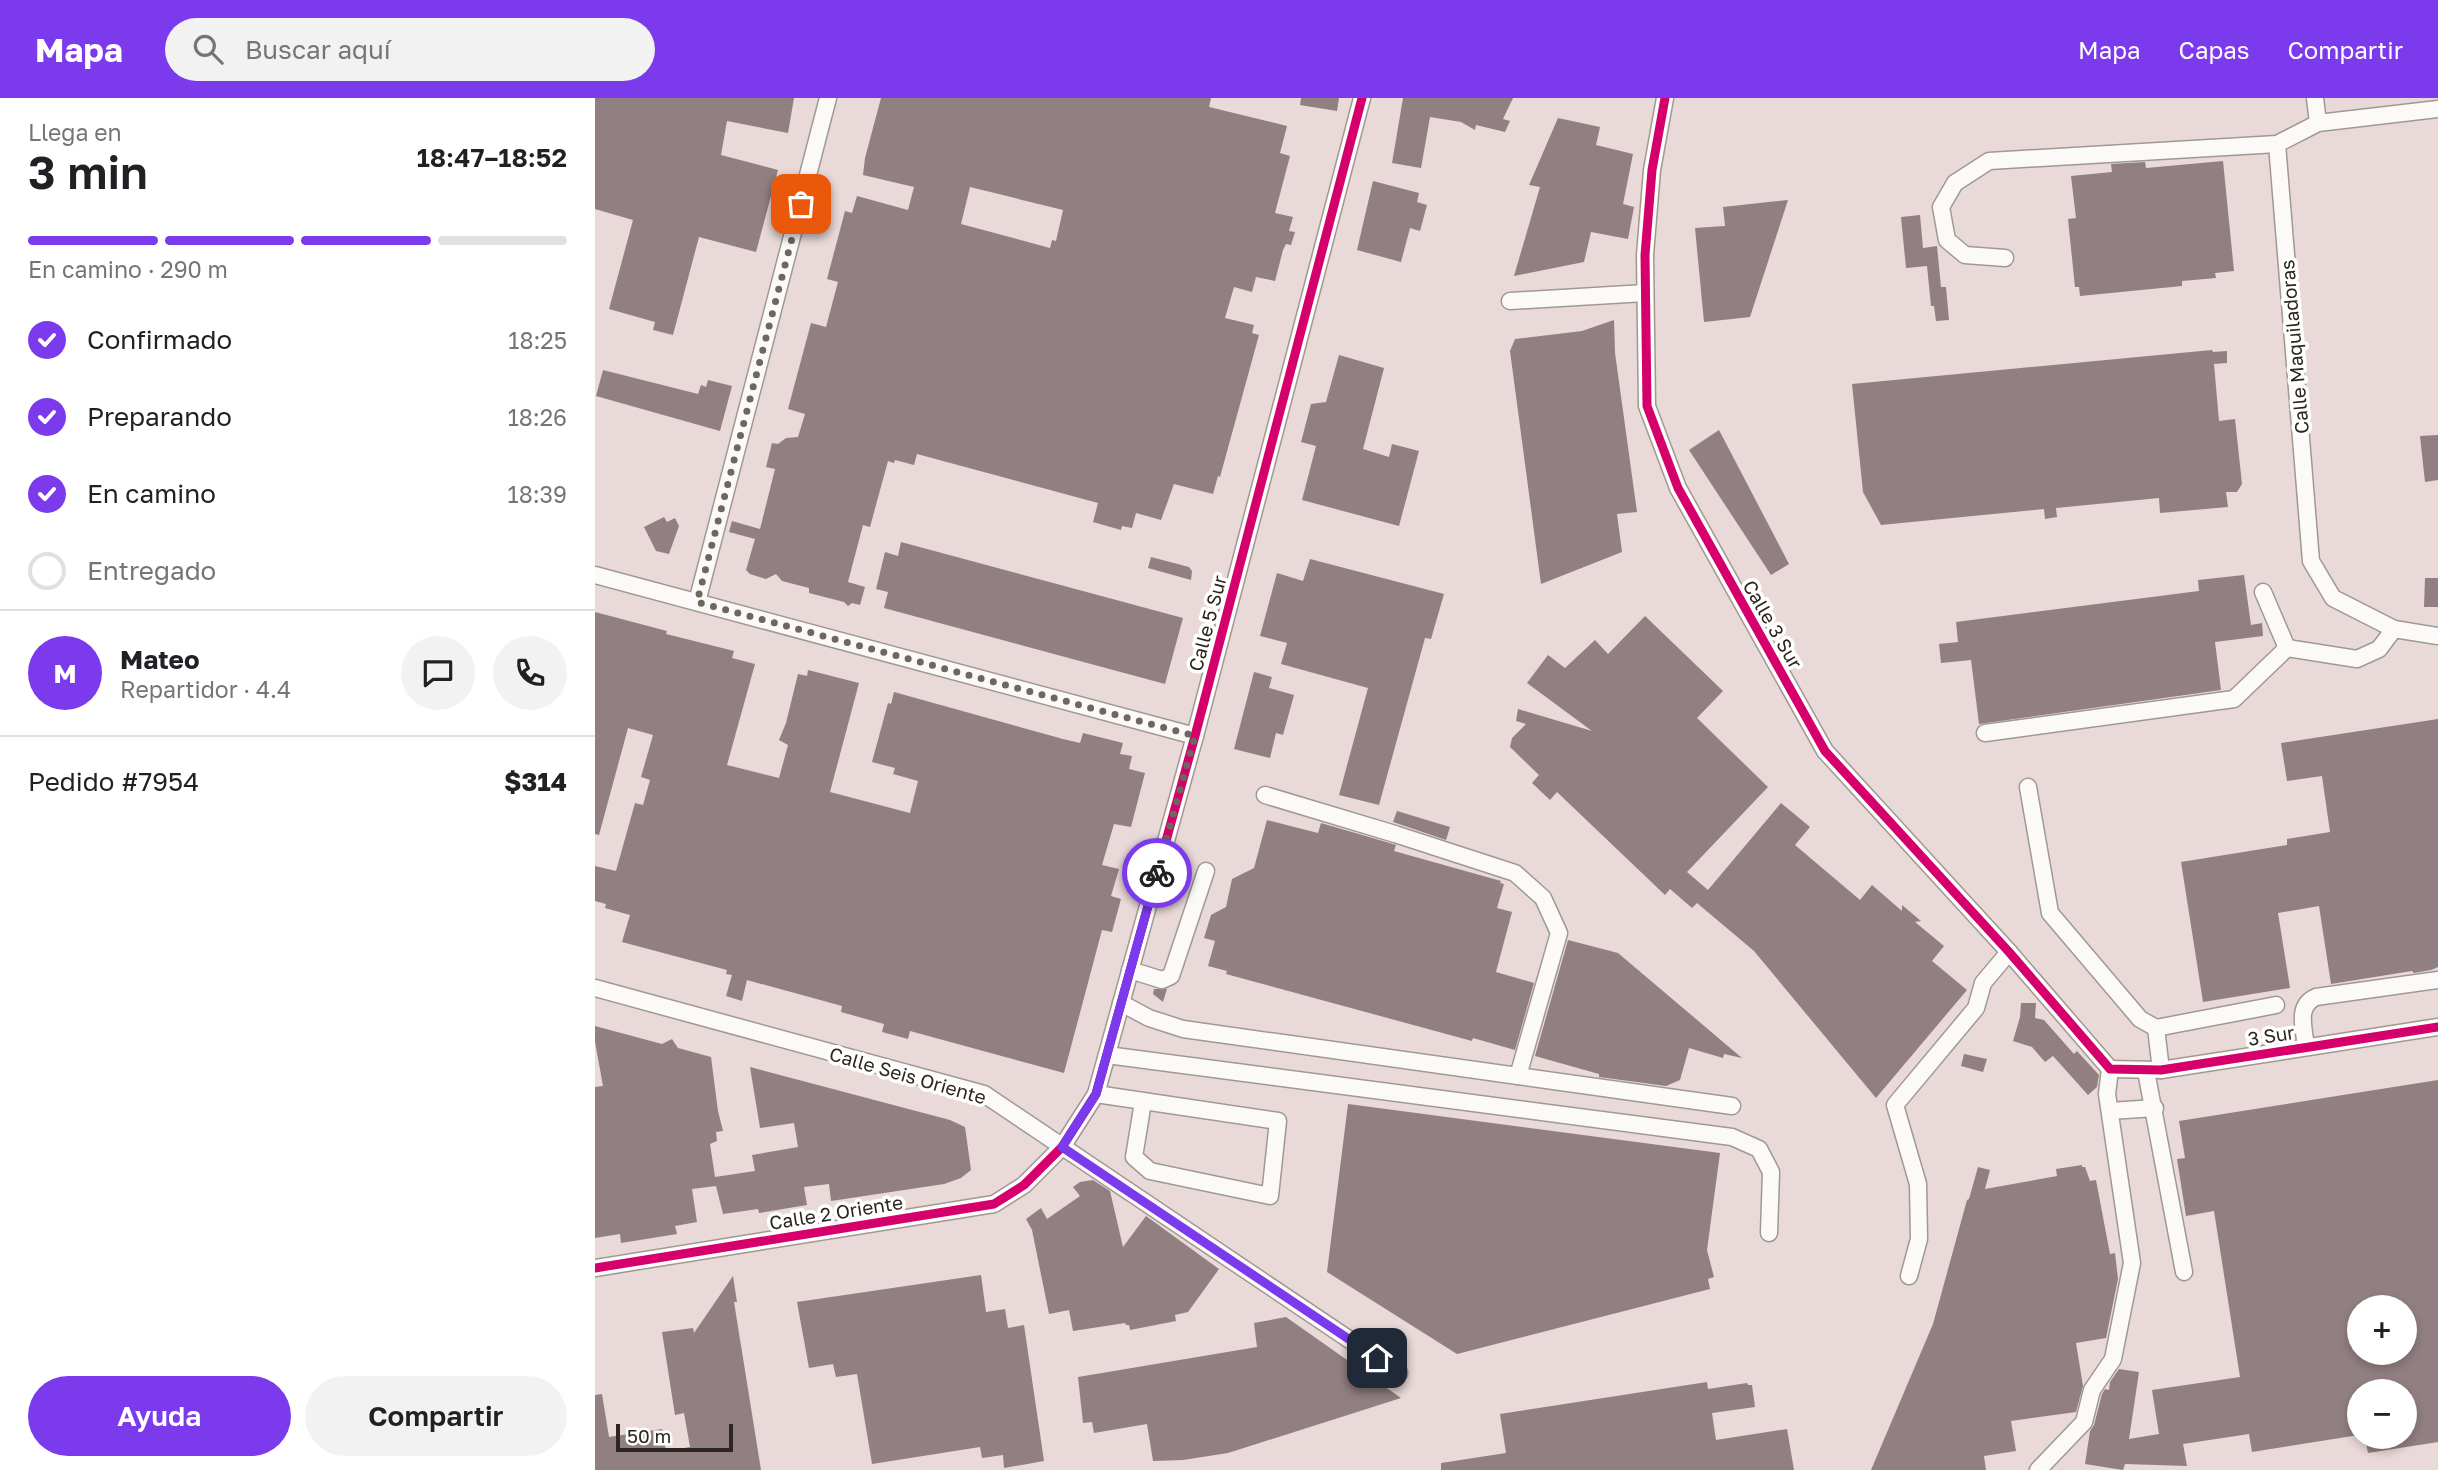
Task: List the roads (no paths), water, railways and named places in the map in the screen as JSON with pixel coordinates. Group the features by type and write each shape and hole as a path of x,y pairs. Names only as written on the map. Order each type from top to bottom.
{"street":[{"path":"697,602 828,98"},
{"name":"Calle 5 Sur","path":"1062,1147 1096,1094 1195,736 1362,98"},
{"name":"Calle 3 Sur","path":"1665,98 1652,170 1644,255 1647,406 1678,488 1825,751 2010,952 2110,1069"},
{"path":"2315,98 2319,123"},
{"path":"2005,258 1965,255 1947,240 1941,207 1955,183 1989,161 2277,144 2319,123 2438,109"},
{"name":"Calle Maquiladoras","path":"2277,144 2311,562 2333,598 2394,629 2438,636"},
{"path":"1510,302 1645,293"},
{"path":"595,575 1195,736"},
{"path":"2263,592 2287,648"},
{"path":"2287,648 2357,659 2379,649 2394,629"},
{"path":"1985,733 2234,699 2287,648"},
{"path":"2028,787 2050,913 2140,1019 2156,1028 2276,1005"},
{"path":"1265,795 1515,873 1543,898 1559,933 1518,1076"},
{"path":"1130,970 1162,980 1171,976 1206,871"},
{"path":"1909,1276 1919,1239 1918,1184 1895,1105 1976,1008 1983,983 2010,952"},
{"path":"2306,1047 2303,1009 2307,1001 2316,997 2438,980"},
{"name":"Calle Seis Oriente","path":"595,988 984,1094 1399,1373"},
{"path":"1121,1003 1183,1030 1732,1106"},
{"name":"3 Sur","path":"2110,1069 2154,1071 2438,1027"},
{"path":"2156,1028 2155,1108 2184,1272"},
{"path":"1107,1055 1732,1137 1759,1149 1771,1172 1769,1233"},
{"path":"2038,1470 2084,1422 2092,1390 2113,1359 2132,1263 2107,1094 2110,1069"},
{"path":"1096,1094 1278,1121 1270,1196 1150,1171 1134,1157 1143,1101"},
{"path":"2110,1111 2155,1108"},
{"name":"Calle 2 Oriente","path":"595,1268 994,1205 1024,1185 1062,1147"}]}
